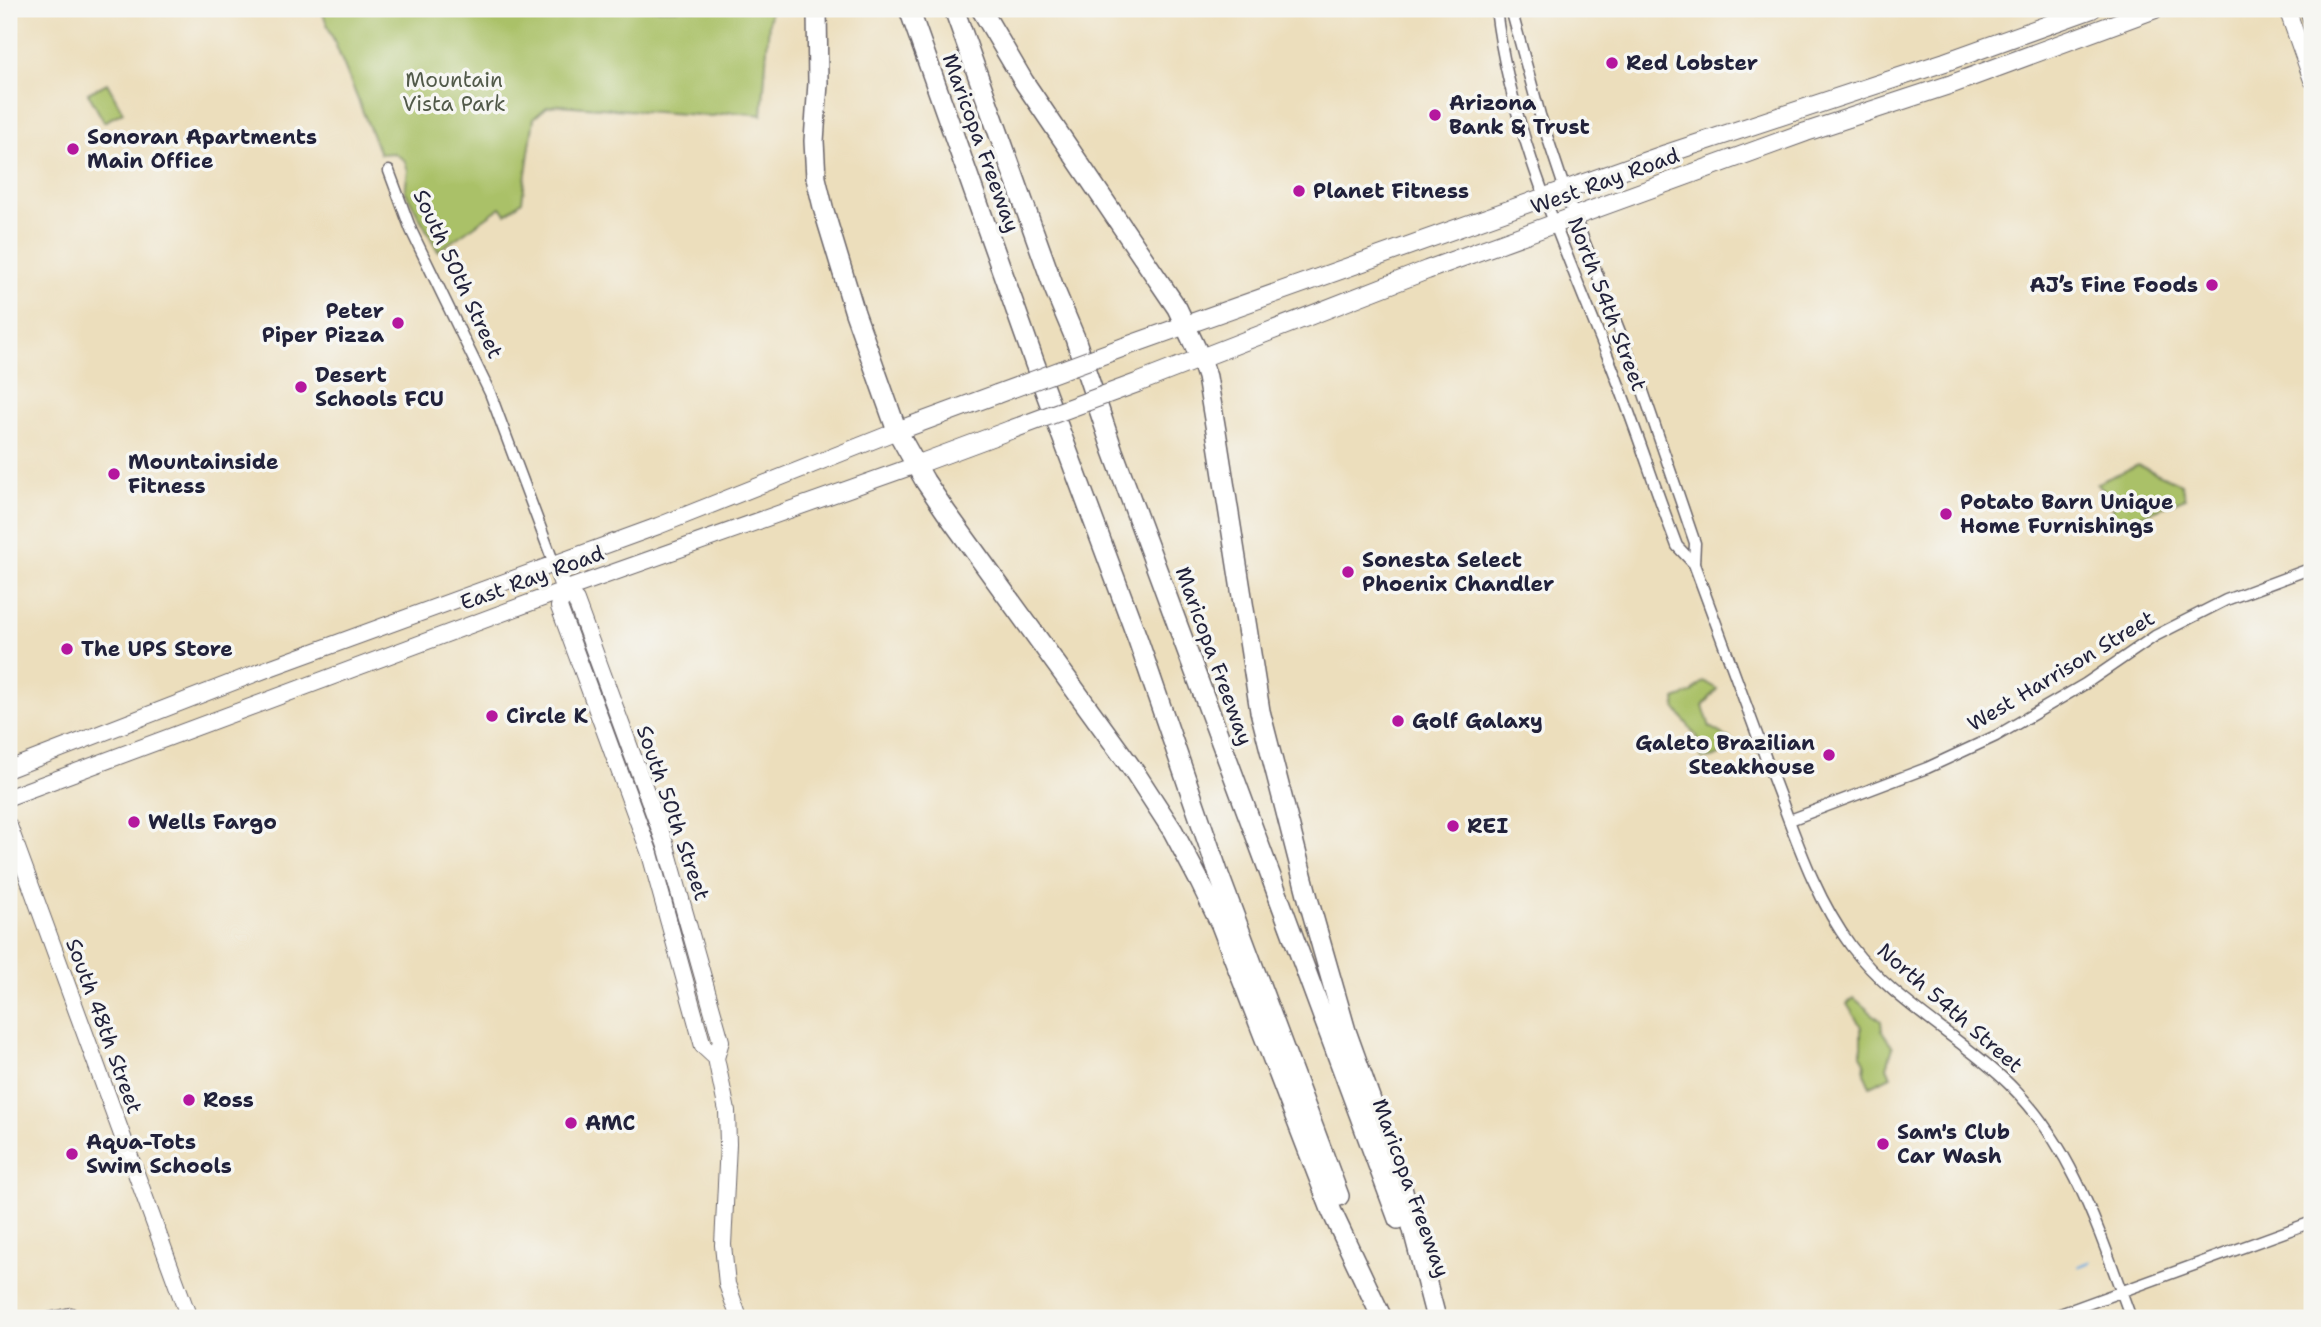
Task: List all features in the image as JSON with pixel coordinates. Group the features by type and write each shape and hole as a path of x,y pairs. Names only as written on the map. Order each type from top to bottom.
{"highway":[{"path":"817,9 818,83 814,141 816,178 831,240 897,431 946,512 1136,774 1173,831 1221,925 1328,1202 1383,1318"},
{"name":"Maricopa Freeway","path":"909,9 1035,364 1142,652 1219,875 1383,1318"},
{"name":"Maricopa Freeway","path":"954,9 1054,288 1075,338 1113,451 1436,1318"},
{"path":"981,9 1024,82 1163,285 1201,359 1207,377 1216,430 1260,711 1309,902 1339,1005 1401,1184 1436,1318"}],"main road":[{"name":"West Ray Road","path":"1062,371 1666,154 1945,62 2092,9"},
{"name":"West Ray Road","path":"1074,406 1574,216 1806,132 1952,84 2155,9"},
{"path":"2287,9 2312,80"},
{"path":"2308,9 2312,22"},
{"name":"East Ray Road","path":"9,797 559,577 668,522 897,431 1062,371"},
{"name":"East Ray Road","path":"9,769 272,667 916,465 1074,406"},
{"name":"South 50th Street","path":"559,577 576,601 666,846 721,1041 716,1058 727,1111 728,1144 723,1245 727,1284 739,1318"},
{"name":"South 48th Street","path":"9,826 189,1318"}],"street":[{"name":"North 54th Street","path":"1496,9 1500,45 1513,99 1555,223 1623,394 1677,546 1694,564 1822,901 1851,946 1880,979 1996,1072 2043,1122 2077,1178 2131,1318"},
{"name":"North 54th Street","path":"1511,9 1540,115 1565,191 1642,388 1695,543 1694,564"},
{"name":"South 50th Street","path":"389,171 411,230 490,393 559,577"},
{"name":"West Harrison Street","path":"1790,820 1927,768 1996,736 2085,684 2155,636 2226,600 2312,568"},
{"path":"2049,1318 2312,1222"},
{"path":"49,1318 74,1316"}],"green space":[{"name":"Mountain Vista Park","path":"321,9 770,9 762,115 732,112 712,116 558,105 547,107 534,118 522,201 506,214 501,207 438,251 405,191 408,170 404,160 394,153 380,154"},
{"path":"107,83 123,112 104,122 88,93"},
{"path":"2138,465 2181,484 2186,498 2113,527 2109,517 2114,505 2109,495 2097,483"},
{"path":"1703,681 1717,689 1703,706 1710,727 1730,739 1738,748 1702,759 1696,736 1676,709 1675,699 1692,693"},
{"path":"1854,998 1881,1021 1882,1031 1893,1047 1887,1067 1891,1076 1870,1086 1864,1073 1865,1062 1861,1055 1861,1027 1847,1004"}],"waterway":[{"path":"2079,1266 2090,1262"}],"place":[{"name":"Red Lobster","path":"1612,63"},
{"name":"Arizona Bank & Trust","path":"1435,115"},
{"name":"Sonoran Apartments Main Office","path":"73,149"},
{"name":"Planet Fitness","path":"1299,191"},
{"name":"AJ’s Fine Foods","path":"2212,285"},
{"name":"Peter Piper Pizza","path":"398,323"},
{"name":"Desert Schools FCU","path":"301,387"},
{"name":"Mountainside Fitness","path":"114,474"},
{"name":"Potato Barn Unique Home Furnishings","path":"1946,514"},
{"name":"Sonesta Select Phoenix Chandler","path":"1348,572"},
{"name":"The UPS Store","path":"67,649"},
{"name":"Circle K","path":"492,716"},
{"name":"Golf Galaxy","path":"1398,721"},
{"name":"Galeto Brazilian Steakhouse","path":"1829,755"},
{"name":"Wells Fargo","path":"134,822"},
{"name":"REI","path":"1453,826"},
{"name":"Ross","path":"189,1100"},
{"name":"AMC","path":"571,1123"},
{"name":"Sam's Club Car Wash","path":"1883,1144"},
{"name":"Aqua-Tots Swim Schools","path":"72,1154"}]}
